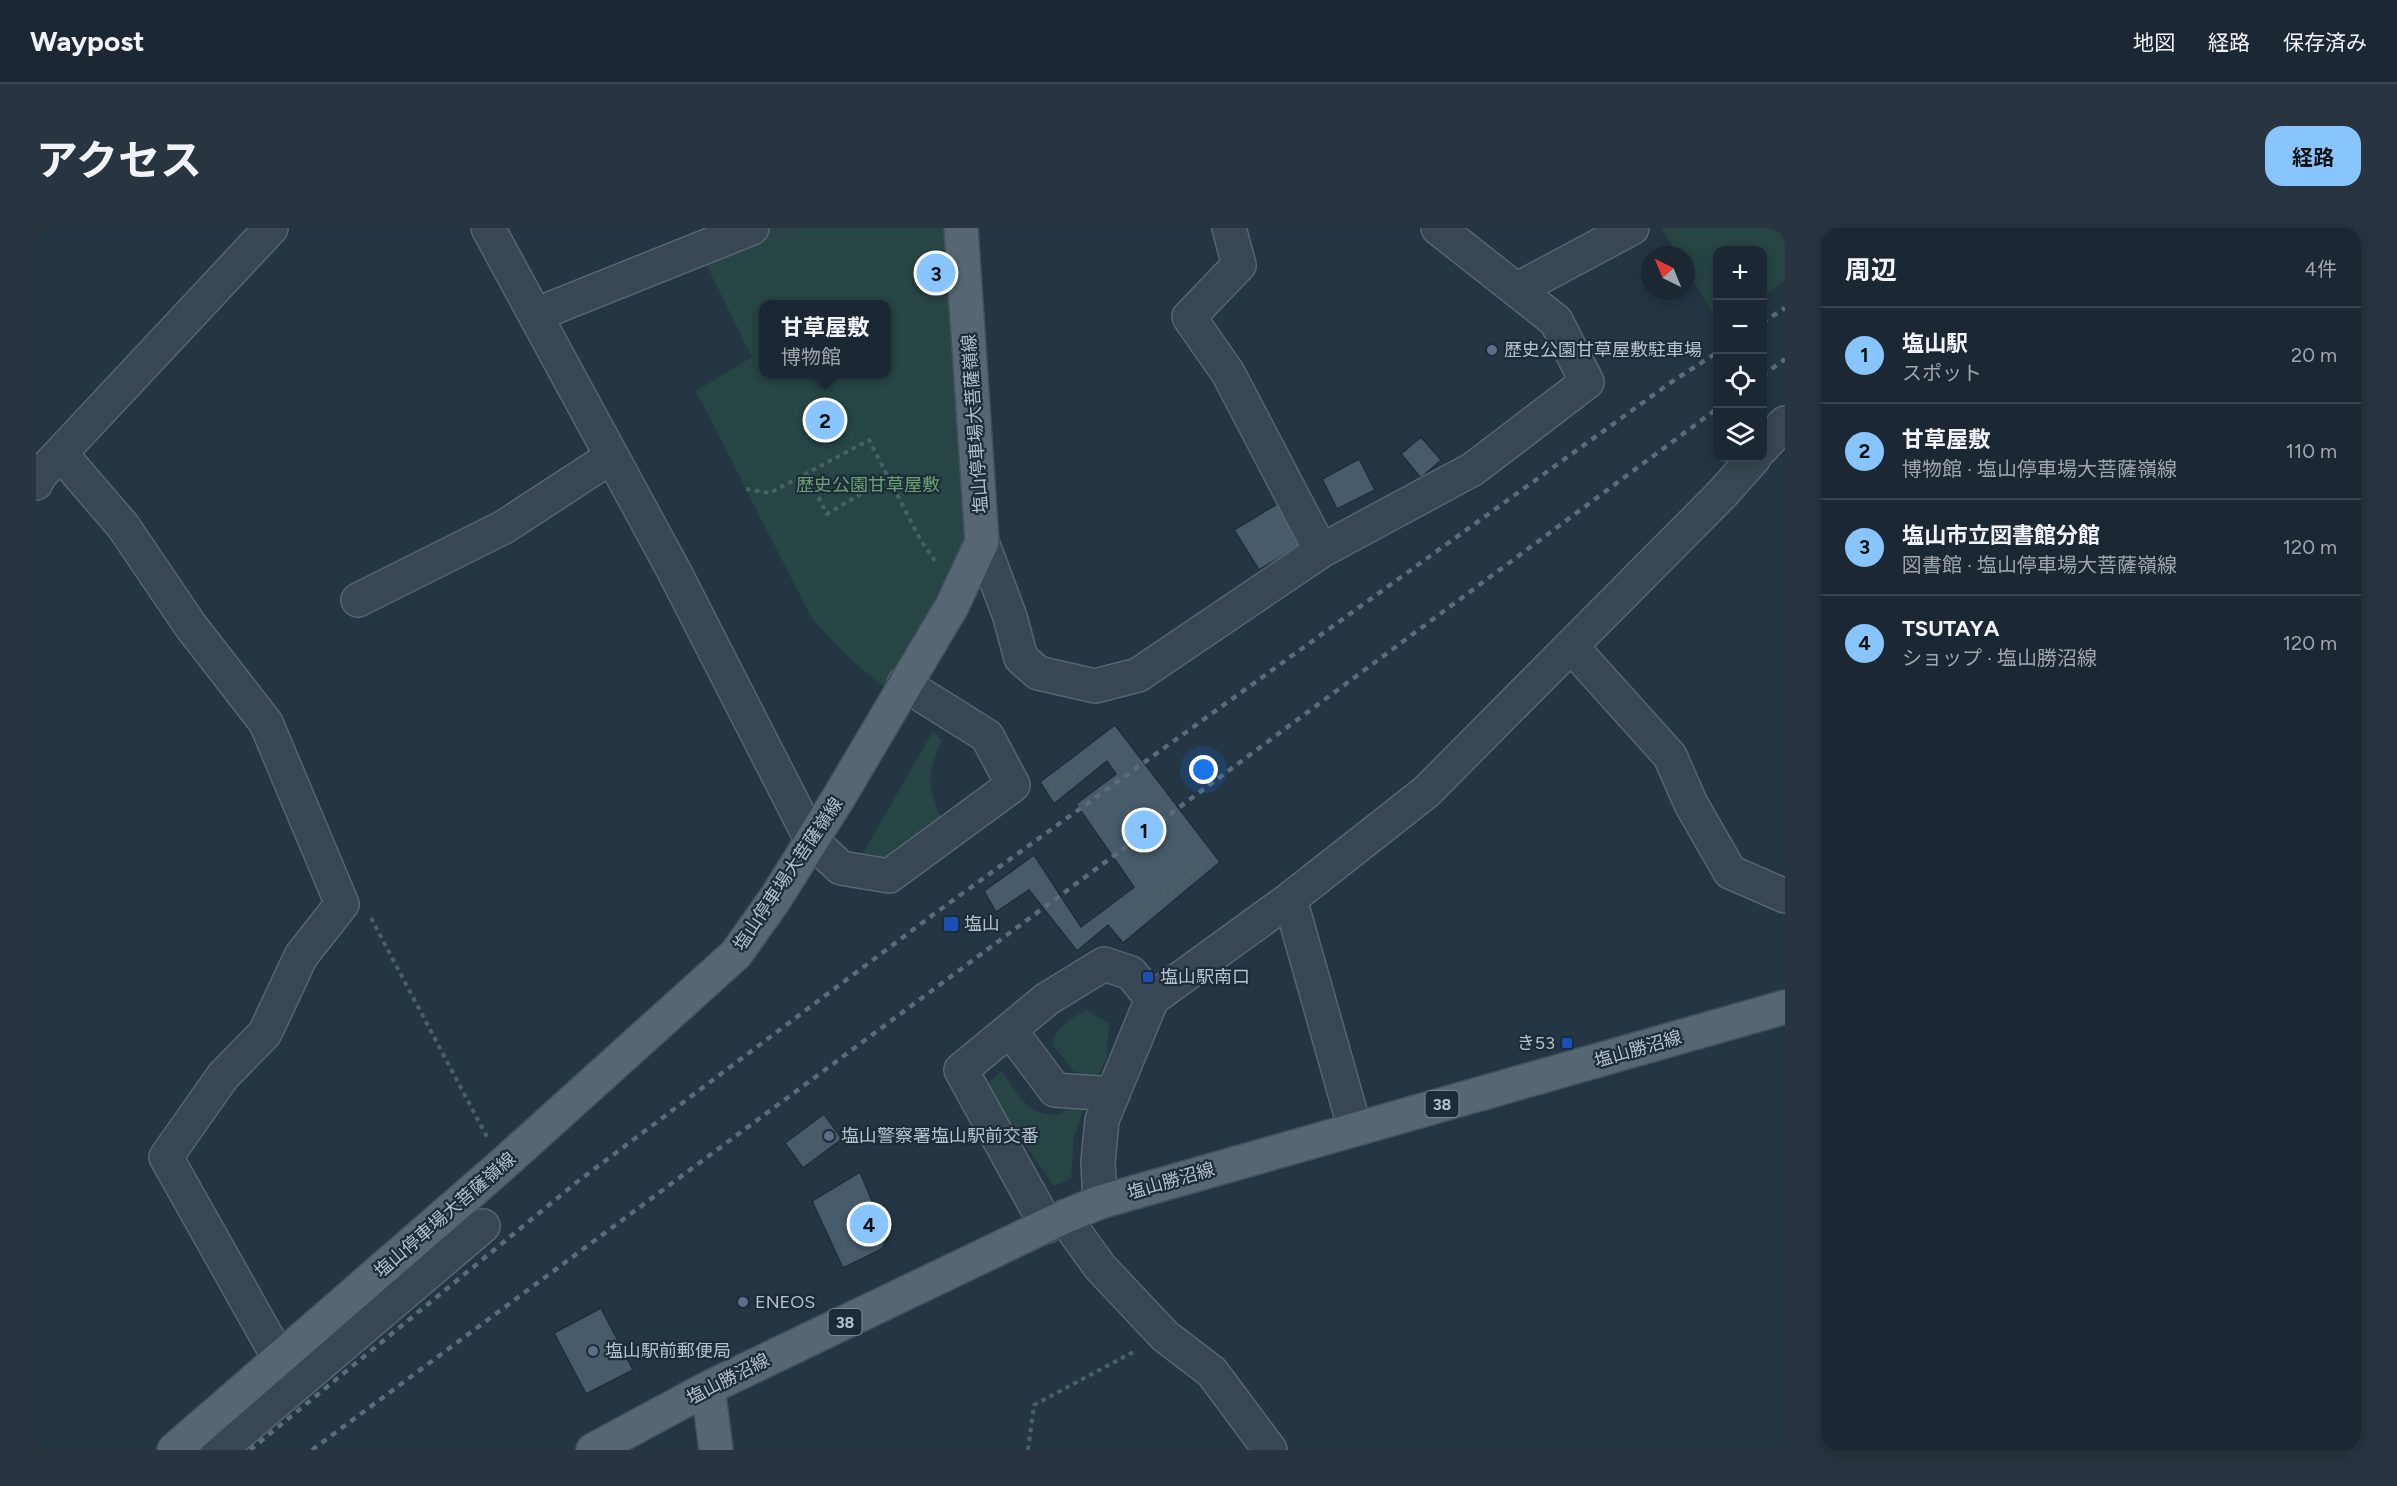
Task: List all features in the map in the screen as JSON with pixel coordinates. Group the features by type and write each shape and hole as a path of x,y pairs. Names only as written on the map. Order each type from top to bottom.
{"main road":[{"name":"塩山停車場大菩薩嶺線","path":"174,1450 502,1165 736,954 812,841 957,596 982,542 961,228"},
{"name":"塩山勝沼線","path":"593,1450 708,1388 1055,1221 1100,1202 1785,1007"},
{"path":"708,1388 716,1450"}],"street":[{"path":"271,228 43,470 123,526 190,625 266,723 342,904 301,956 265,1032 223,1076 166,1157 280,1360"},
{"path":"488,228 674,571 812,841 841,868 889,876 1013,785 987,736 904,684"},
{"path":"535,315 752,228"},
{"path":"1229,228 1239,265 1189,316 1228,373 1321,551"},
{"path":"982,542 1010,617 1021,658 1038,673 1095,686 1138,675 1321,551 1473,469 1587,382 1556,321 1438,228"},
{"path":"1518,290 1632,228"},
{"path":"1767,443 1785,423"},
{"path":"358,600 504,527 611,457"},
{"path":"1100,1202 1098,1162 1102,1120 1152,999 1290,899 1426,792 1750,462"},
{"path":"1571,646 1670,756 1691,804 1730,872 1785,896"},
{"path":"1290,899 1355,1128"},
{"path":"1152,999 1131,973 1104,964 1047,999 961,1070 1055,1221 1165,1336 1212,1372 1270,1450"},
{"path":"1010,1030 1055,1090 1113,1094"},
{"path":"219,1450 483,1226"}],"path":[{"path":"746,489 770,493 869,440 921,541 957,596"},
{"path":"806,474 827,514 888,478"},
{"path":"1050,792 1108,746"},
{"path":"1134,918 1203,865"},
{"path":"342,904 361,900 502,1165"},
{"path":"1028,1450 1034,1405 1165,1336"}],"green space":[{"name":"歴史公園甘草屋敷","path":"752,228 961,228 982,512 895,696 851,660 812,619 696,391 752,357 698,248"},
{"path":"1661,228 1785,228 1785,281 1767,293 1767,246 1713,246 1713,313 1695,284 1695,246 1672,246"},
{"path":"933,731 942,740 933,762 930,779 941,818 882,863 862,855"},
{"path":"1087,1010 1109,1024 1107,1058 1096,1079 1073,1071 1052,1044 1065,1023"},
{"path":"1002,1071 1025,1103 1039,1112 1060,1115 1072,1102 1084,1108 1074,1137 1071,1179 1054,1186 984,1087"}],"building":[{"path":"1421,437 1441,460 1421,478 1401,454"},
{"path":"1359,459 1375,490 1337,509 1322,479"},
{"path":"1282,501 1307,541 1259,570 1234,530"},
{"path":"1115,725 1220,862 1123,943 1108,925 1077,951 1029,890 996,912 984,891 1034,855 1081,927 1134,887 1076,804 1116,774 1107,761 1054,804 1040,782"},
{"path":"824,1114 842,1139 803,1168 785,1143"},
{"path":"860,1172 887,1238 882,1249 843,1268 812,1201"},
{"name":"塩山駅前郵便局","path":"601,1308 633,1370 586,1394 554,1333"}],"railway":[{"path":"1767,320 1785,308"},
{"path":"250,1450 577,1182 934,914 1670,383 1715,354"},
{"path":"1767,372 1785,359"},
{"path":"312,1450 1713,412"}],"place":[{"name":"塩山市立図書館分館","path":"936,273"},
{"name":"歴史公園甘草屋敷駐車場","path":"1492,350"},
{"name":"甘草屋敷","path":"825,420"},
{"name":"塩山駅","path":"1144,830"},
{"name":"塩山","path":"951,924"},
{"name":"塩山駅南口","path":"1148,977"},
{"name":"き53","path":"1567,1043"},
{"name":"塩山警察署塩山駅前交番","path":"829,1136"},
{"name":"TSUTAYA","path":"869,1224"},
{"name":"ENEOS","path":"743,1302"},
{"name":"塩山駅前郵便局","path":"593,1351"}]}
